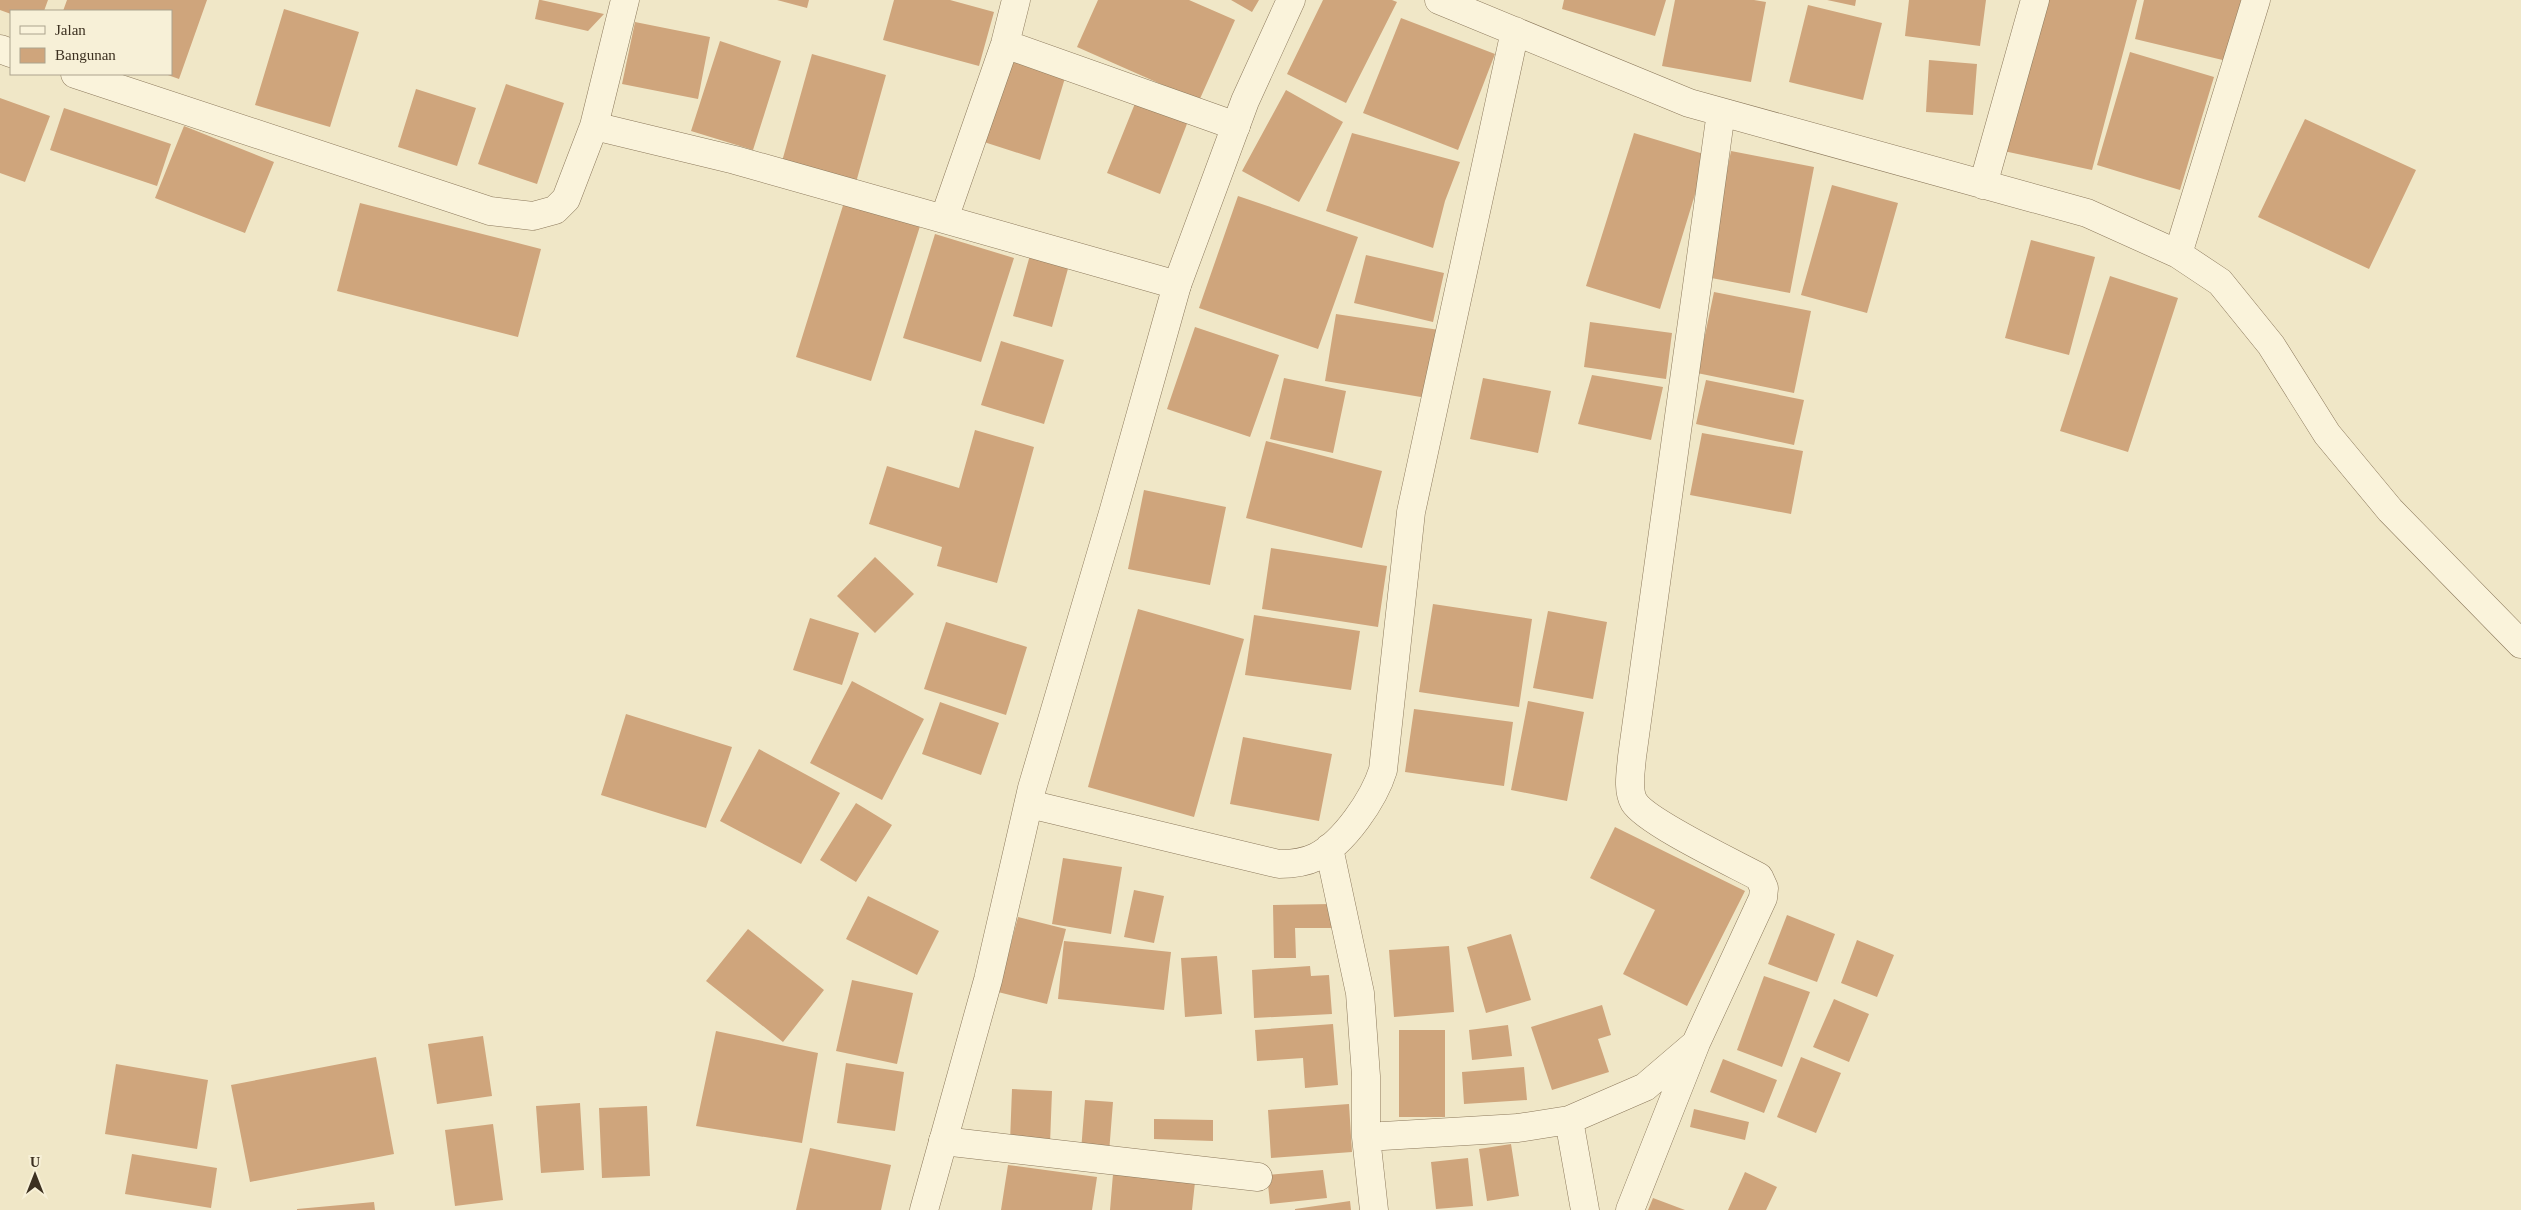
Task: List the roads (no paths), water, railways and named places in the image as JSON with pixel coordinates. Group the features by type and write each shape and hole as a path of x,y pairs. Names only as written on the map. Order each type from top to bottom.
{"street":[{"path":"78,75 490,211 533,216 555,210 566,200 594,126 624,0"},
{"path":"944,220 1005,44 1016,0"},
{"path":"924,1210 988,980 1029,804 1176,285 1236,126 1291,0"},
{"path":"1439,0 1689,103 2088,214 2178,254 2220,282 2271,345 2327,434 2390,510 2521,644"},
{"path":"1983,185 2035,0"},
{"path":"2178,254 2256,0"},
{"path":"1029,804 1278,864 1296,864 1316,857 1330,848 1366,808 1377,789 1383,770 1411,512 1515,31"},
{"path":"1005,44 1236,126"},
{"path":"1630,1210 1696,1043 1764,898 1764,888 1760,877 1648,817 1633,802 1630,784 1632,756 1721,112"},
{"path":"594,126 735,160 1176,285"},
{"path":"1330,848 1360,993 1366,1076 1366,1137 1374,1210"},
{"path":"1366,1137 1518,1128 1569,1120 1646,1087 1696,1043"},
{"path":"1569,1120 1585,1210"},
{"path":"943,1141 1258,1177"}]}
